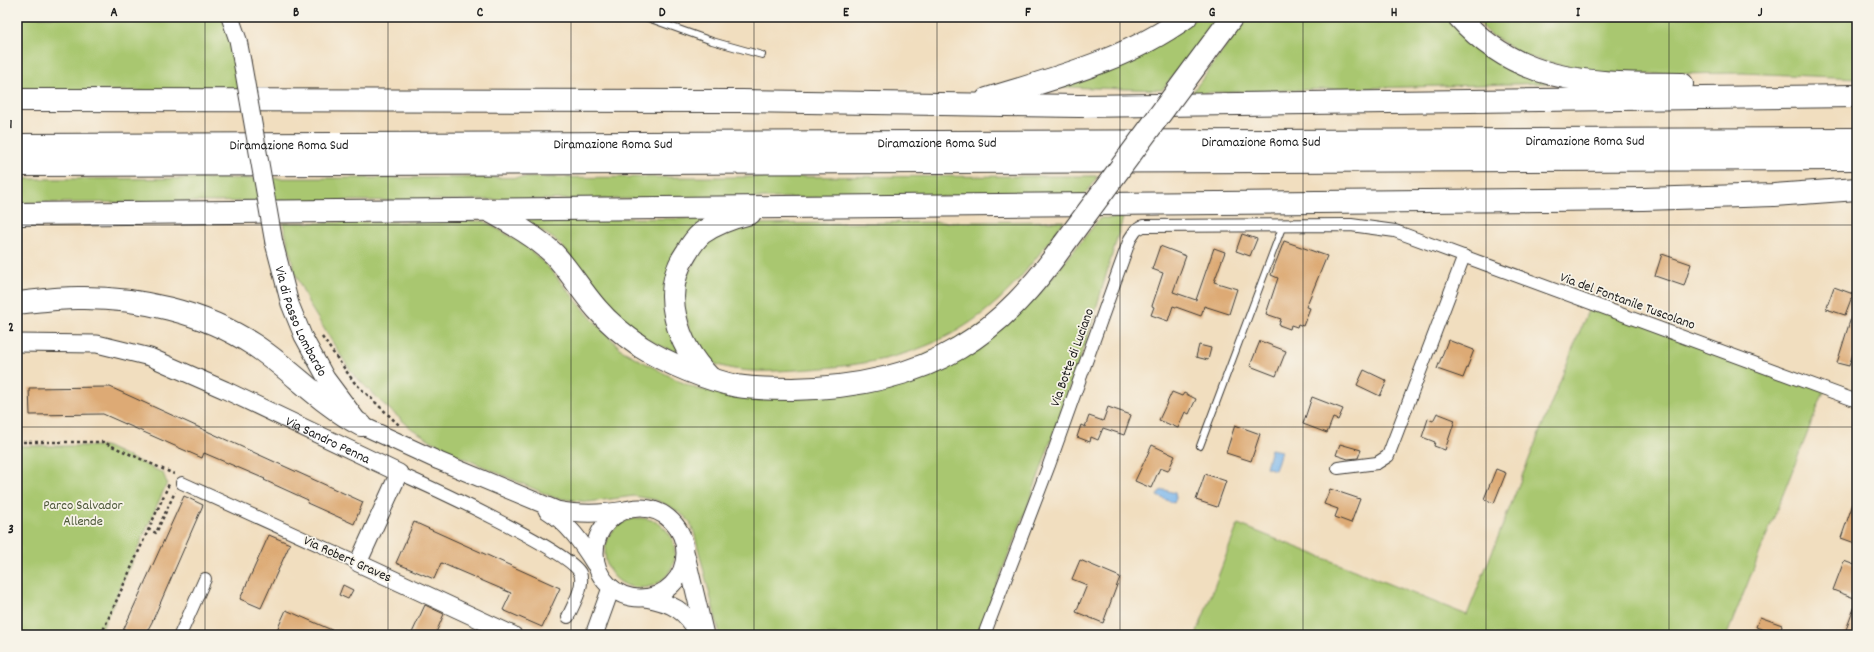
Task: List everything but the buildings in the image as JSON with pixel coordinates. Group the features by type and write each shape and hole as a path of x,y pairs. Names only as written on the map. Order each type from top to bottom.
{"highway":[{"path":"971,104 1106,60 1154,38 1186,17"},
{"path":"487,209 522,229 546,247 564,266 598,310 621,332 658,357 709,377 743,387 815,388 869,381 918,367 959,348 996,321 1027,292 1232,17"},
{"path":"1459,17 1484,41 1503,55 1534,70 1562,77 1614,82 1783,84 1857,90"},
{"path":"17,96 102,101"},
{"path":"17,100 742,101 1142,106 1857,96"},
{"name":"Diramazione Roma Sud","path":"17,145 1857,139"},
{"name":"Diramazione Roma Sud","path":"17,165 1857,159"},
{"path":"17,214 1651,198 1774,195 1857,189"},
{"path":"709,377 694,361 678,328 673,297 674,280 678,266 697,237 712,227 743,215 791,207"},
{"path":"17,303 78,298 129,301 169,309 216,325 254,345 292,373 329,406 361,425"}],"street":[{"name":"Via di Passo Lombardo","path":"230,17 238,40 274,243 290,304 303,336 326,378 361,425 537,503 557,510 574,514 604,514 630,506"},
{"name":"Via Botte di Luciano","path":"984,635 1048,466 1132,233 1137,228 1146,225 1358,225 1387,230"},
{"name":"Via del Fontanile Tuscolano","path":"1387,230 1464,256 1857,401"},
{"path":"1338,468 1377,463 1388,456 1464,256"},
{"name":"Via Sandro Penna","path":"17,343 97,344 150,357 225,390 498,521 572,564 580,573 581,582 568,617"},
{"path":"358,563 399,473"},
{"name":"Via Robert Graves","path":"182,483 358,563 488,630 513,635"},
{"name":"Via di Passo Lombardo","path":"537,503 555,514 567,526 586,548 595,564"},
{"path":"699,635 690,621 676,607 668,603 623,595 611,588 601,577 595,564 595,542 602,528 612,517 630,506 663,514 674,523 688,550 705,635"},
{"path":"645,598 665,590 676,580 683,566 688,550"},
{"path":"180,635 205,579"},
{"path":"594,635 611,588"}],"lane":[{"path":"645,17 712,41 762,55"},
{"path":"1200,446 1283,225"}],"path":[{"path":"1525,17 1532,20 1544,17"},
{"path":"318,331 354,382 402,427"},
{"path":"17,442 103,442 174,474 101,635"},
{"path":"148,529 156,533 179,482 182,483"},
{"path":"630,506 651,504 671,513 679,520 687,534 688,550"}],"green space":[{"path":"17,17 223,17 231,41 240,92 17,90"},
{"path":"1198,17 1220,17 1162,90 1060,87 1180,30"},
{"path":"1248,17 1453,17 1549,83 1192,93"},
{"path":"1473,17 1857,17 1857,78 1743,73 1598,75 1525,56 1491,35"},
{"path":"1098,176 1083,196 17,203 17,179"},
{"path":"525,217 712,219 676,252 682,354 650,341 622,322 606,306 561,245 533,225"},
{"path":"1100,218 1123,218 1087,339 1032,494 977,635 720,635 694,532 690,523 684,516 671,507 656,500 634,496 589,502 555,498 450,452 412,429 380,401 353,374 310,306 295,273 283,223 484,221 525,245 548,267 591,318 623,351 697,389 727,394 861,388 1037,297"},
{"path":"1064,221 1018,280 985,312 958,330 931,344 902,354 872,361 841,366 775,371 732,369 721,366 702,356 695,347 679,291 707,238 748,224"},
{"path":"1591,303 1825,389 1727,635 1196,635 1238,524 1467,615"},
{"name":"Parco Salvador Allende","path":"17,446 105,446 163,473 167,483 99,635 17,635"},
{"path":"640,518 659,524 669,534 675,553 669,572 659,582 640,588 621,582 611,572 605,553 611,534 621,524"}],"water":[{"path":"1271,449 1281,451 1275,470 1266,467"},
{"path":"1165,490 1175,493 1176,498 1174,503 1157,496 1160,491"}]}
